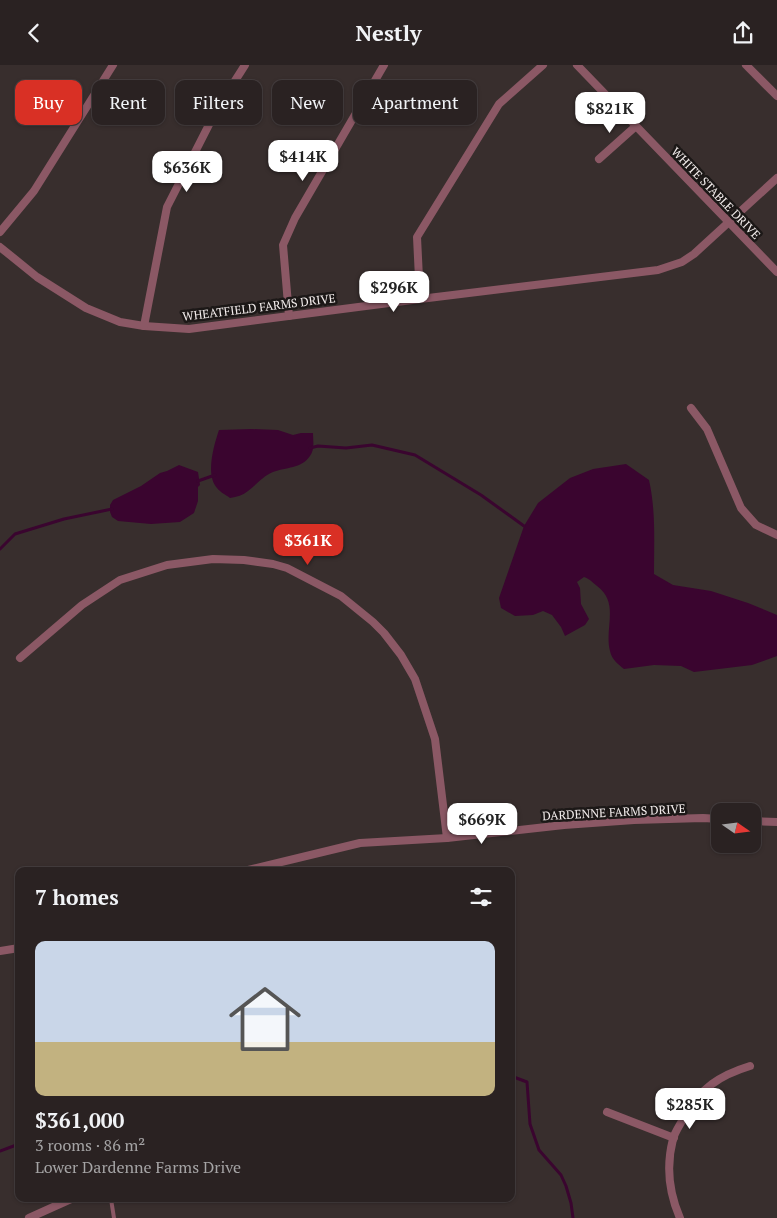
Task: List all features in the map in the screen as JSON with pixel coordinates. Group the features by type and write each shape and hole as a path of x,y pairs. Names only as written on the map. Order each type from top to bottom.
{"street":[{"path":"0,232 34,191 113,65"},
{"path":"144,326 167,207 217,109 245,65"},
{"path":"288,316 284,245 288,232 384,65"},
{"path":"420,299 417,237 499,104 543,65"},
{"name":"WHITE STABLE DRIVE","path":"577,65 777,272"},
{"path":"746,65 777,96"},
{"path":"599,159 636,126"},
{"name":"WHEATFIELD FARMS DRIVE","path":"0,247 37,277 86,308 120,322 144,326 189,329 658,270 677,264 694,255 777,178"},
{"path":"691,408 708,429 741,508 756,525 777,535"},
{"path":"20,658 82,605 120,580 167,565 213,559 244,560 287,568 341,596 384,633 401,655 415,679 435,739 448,837"},
{"name":"DARDENNE FARMS DRIVE","path":"261,867 360,843 634,820 711,818"},
{"path":"761,821 777,822"},
{"path":"0,951 15,949"},
{"path":"680,1218 671,1192 670,1155 674,1138 696,1098 712,1084 732,1072 750,1066"},
{"path":"608,1112 674,1138"},
{"path":"29,1218 65,1202"}],"lane":[{"path":"111,1202 114,1218"}],"shaded area":[{"path":"219,430 278,430 293,435 313,433 313,451 302,463 269,474 240,496 230,498 221,492 213,482 211,468 217,436"},
{"path":"626,464 649,480 654,515 654,574 673,585 711,591 777,615 777,656 752,665 694,672 681,666 654,665 624,669 617,663 610,651 610,608 608,600 597,586 584,577 577,582 580,588 581,604 589,619 585,625 565,636 552,615 543,611 533,615 515,616 501,608 499,598 524,526 538,503 570,478 593,469"},
{"path":"179,465 198,472 200,485 198,487 198,501 194,513 180,522 151,524 118,521 112,517 110,505 113,500 141,486 160,473"}],"waterway":[{"path":"310,448 318,446 346,448 372,445 415,455 481,495 524,526"},
{"path":"198,481 215,475"},
{"path":"0,549 15,534 64,519 112,509"},
{"path":"515,1078 527,1082 530,1124 539,1150 561,1175 571,1203 573,1218"},
{"path":"0,1151 15,1145"}]}
